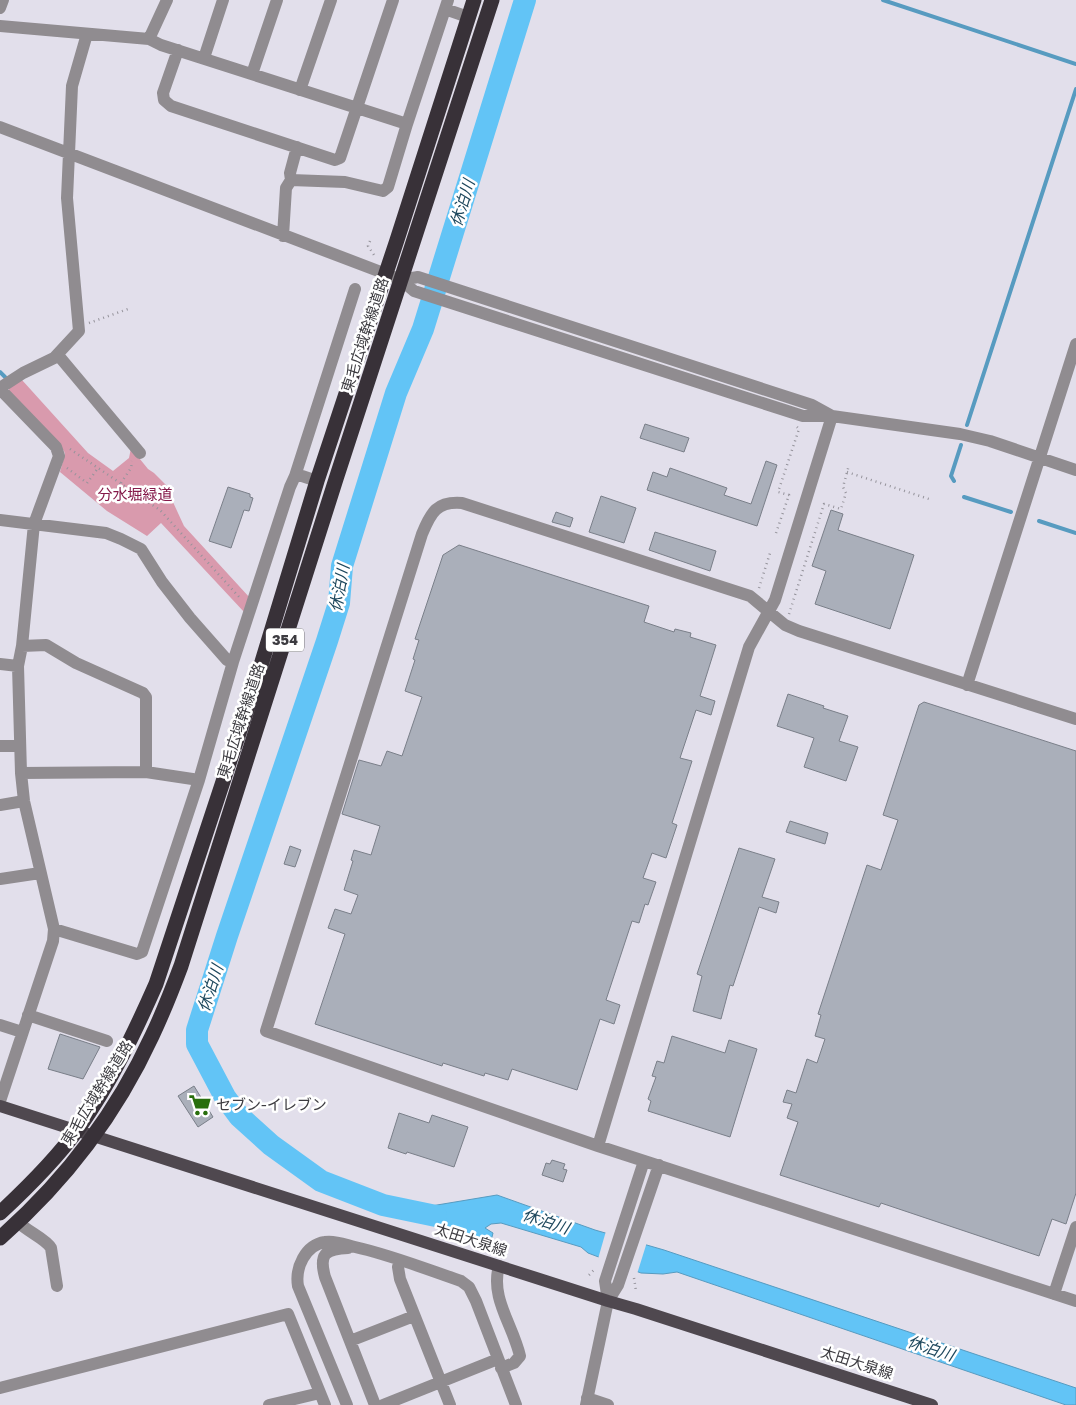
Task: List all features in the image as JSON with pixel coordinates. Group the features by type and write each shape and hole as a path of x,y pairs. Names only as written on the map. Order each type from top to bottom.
{"highway":[{"name":"東毛広域幹線道路","path":"0,1213 59,1152 77,1130 108,1083 135,1031 156,984 251,697 317,481 474,0"},
{"name":"東毛広域幹線道路","path":"0,1238 64,1174 95,1136 132,1075 152,1037 181,966 492,0"}],"main road":[{"name":"太田大泉線","path":"0,1106 932,1405"}],"street":[{"path":"0,8 3,0"},
{"path":"149,39 166,0"},
{"path":"204,58 223,0"},
{"path":"252,74 277,0"},
{"path":"300,90 331,0"},
{"path":"178,50 162,93 164,100 171,106 335,160 340,158 393,0"},
{"path":"291,180 345,182 383,191 388,187 447,4 468,17"},
{"path":"0,26 149,39 407,124"},
{"path":"0,1102 53,941 54,929 24,802 21,773 18,666 22,646 34,524 62,454 0,388 18,376 58,355 79,331 67,198 72,86 87,34"},
{"path":"0,127 401,280 414,292 457,304 803,416 832,416 960,434 990,441 1076,470"},
{"path":"283,236 286,188 291,180 290,173 297,147"},
{"path":"401,280 418,277 428,280 812,405 832,416"},
{"path":"54,929 137,954 142,952 199,780 233,662 355,289"},
{"path":"967,685 1076,344"},
{"path":"58,355 134,446"},
{"path":"598,1146 749,647 775,600 832,416"},
{"path":"295,476 302,476 317,481"},
{"path":"1076,719 785,626 750,596 462,504 450,502 442,505 429,518 419,543 266,1031 598,1146 1076,1301"},
{"path":"0,520 106,533 122,538 141,549 162,582 190,618 227,660 233,662"},
{"path":"22,646 46,645 76,663 143,692 146,697 146,772"},
{"path":"0,664 18,666"},
{"path":"0,746 20,746"},
{"path":"21,773 146,772 199,780"},
{"path":"0,805 24,802"},
{"path":"0,879 40,873"},
{"path":"28,1015 107,1041"},
{"path":"0,1025 22,1032"},
{"path":"608,1405 587,1402 608,1301 605,1281 644,1161"},
{"path":"608,1301 628,1274 634,1236 659,1165"},
{"path":"18,1222 26,1230 48,1242 51,1248 57,1286"},
{"path":"1054,1294 1076,1227"},
{"path":"346,1405 298,1286 296,1276 300,1263 306,1254 319,1244 336,1242 358,1248"},
{"path":"375,1405 325,1277 322,1263 323,1257 329,1251 366,1248 461,1281 469,1287 516,1405"},
{"path":"400,1260 398,1267 400,1279 450,1405"},
{"path":"383,1405 441,1382 500,1364 514,1363 520,1356 498,1296 495,1278 499,1266"},
{"path":"0,1388 288,1314 322,1399 269,1405"},
{"path":"350,1341 414,1316"}],"path":[{"path":"370,241 368,246 374,255"},
{"path":"79,328 128,309"},
{"path":"776,533 789,495 778,492 800,429 789,424"},
{"path":"121,483 131,468 134,446"},
{"path":"62,454 87,483 98,468"},
{"path":"62,454 98,468 160,510 241,600"},
{"path":"789,615 824,504 841,509 846,493 843,488 849,464"},
{"path":"848,472 929,499"},
{"path":"759,588 771,550"},
{"path":"628,1274 636,1292"}],"green space":[{"name":"分水堀緑道","path":"22,380 88,453 113,471 129,458 131,448 148,469 170,489 172,500 184,526 250,598 245,613 161,523 147,536 107,511 60,472 65,454 64,451 8,393 10,386"}],"water":[{"path":"497,1195 595,1230 664,1250 1076,1388 1076,1405 1066,1405 677,1272 663,1274 641,1273 588,1253 581,1247 501,1223 491,1224 485,1228 493,1233 491,1241 413,1218 407,1210"}],"pier":[{"path":"606,1231 647,1242 637,1274 598,1259"}],"building":[{"path":"645,424 689,438 684,452 640,438"},
{"path":"766,461 777,465 757,526 647,490 653,472 667,477 670,468 727,488 724,495 751,504"},
{"path":"228,487 250,494 250,497 253,498 249,511 244,510 231,548 209,541"},
{"path":"601,496 636,508 624,543 589,532"},
{"path":"831,510 843,514 838,530 914,555 890,629 815,604 826,571 812,566"},
{"path":"556,512 573,518 570,527 552,522"},
{"path":"655,532 716,551 710,571 649,550"},
{"path":"459,545 649,606 644,622 674,632 675,629 691,633 690,637 716,645 700,696 715,701 711,715 696,710 680,758 692,761 672,823 677,825 666,858 652,853 643,878 656,882 648,905 645,904 639,923 632,921 606,1000 620,1005 614,1024 600,1019 577,1090 512,1069 508,1080 485,1073 484,1076 443,1063 442,1066 315,1024 345,934 328,928 335,909 351,914 358,895 344,890 353,861 351,860 354,850 371,855 380,826 342,814 359,760 381,766 387,751 402,756 422,697 405,691 419,640 415,639 443,555"},
{"path":"788,694 848,716 839,741 858,747 846,781 804,767 814,738 777,726"},
{"path":"924,702 1076,751 1076,1193 1066,1224 1052,1219 1039,1256 881,1203 879,1207 780,1175 798,1122 787,1118 792,1104 783,1102 787,1090 796,1093 807,1059 817,1063 825,1039 815,1036 821,1015 818,1014 867,865 881,870 898,820 883,815 919,705"},
{"path":"790,821 828,833 825,844 786,832"},
{"path":"290,846 301,850 295,867 284,864"},
{"path":"739,848 775,859 762,897 779,902 776,913 759,907 733,986 730,985 721,1019 693,1011 702,976 697,974"},
{"path":"60,1034 100,1047 83,1079 48,1069"},
{"path":"672,1036 725,1053 729,1040 757,1049 730,1137 648,1111 651,1101 648,1099 656,1077 652,1076 657,1061 664,1063"},
{"path":"194,1086 213,1117 198,1127 178,1096"},
{"path":"399,1113 429,1123 432,1115 468,1127 454,1167 388,1148"},
{"path":"552,1160 565,1164 563,1169 567,1170 563,1182 542,1175 546,1163 550,1164"}],"waterway":[{"name":"休泊川","path":"436,1216 383,1205 321,1181 271,1145 239,1116 225,1097 197,1044 197,1030 327,641 339,603 342,566 396,393 423,329 525,0"},
{"path":"883,0 1076,64"},
{"path":"967,425 1076,89"},
{"path":"0,372 5,377"},
{"path":"954,481 951,476 961,445"},
{"path":"964,497 1011,512"},
{"path":"1039,521 1076,533"}],"place":[{"name":"セブン-イレブン","path":"200,1105"}]}
